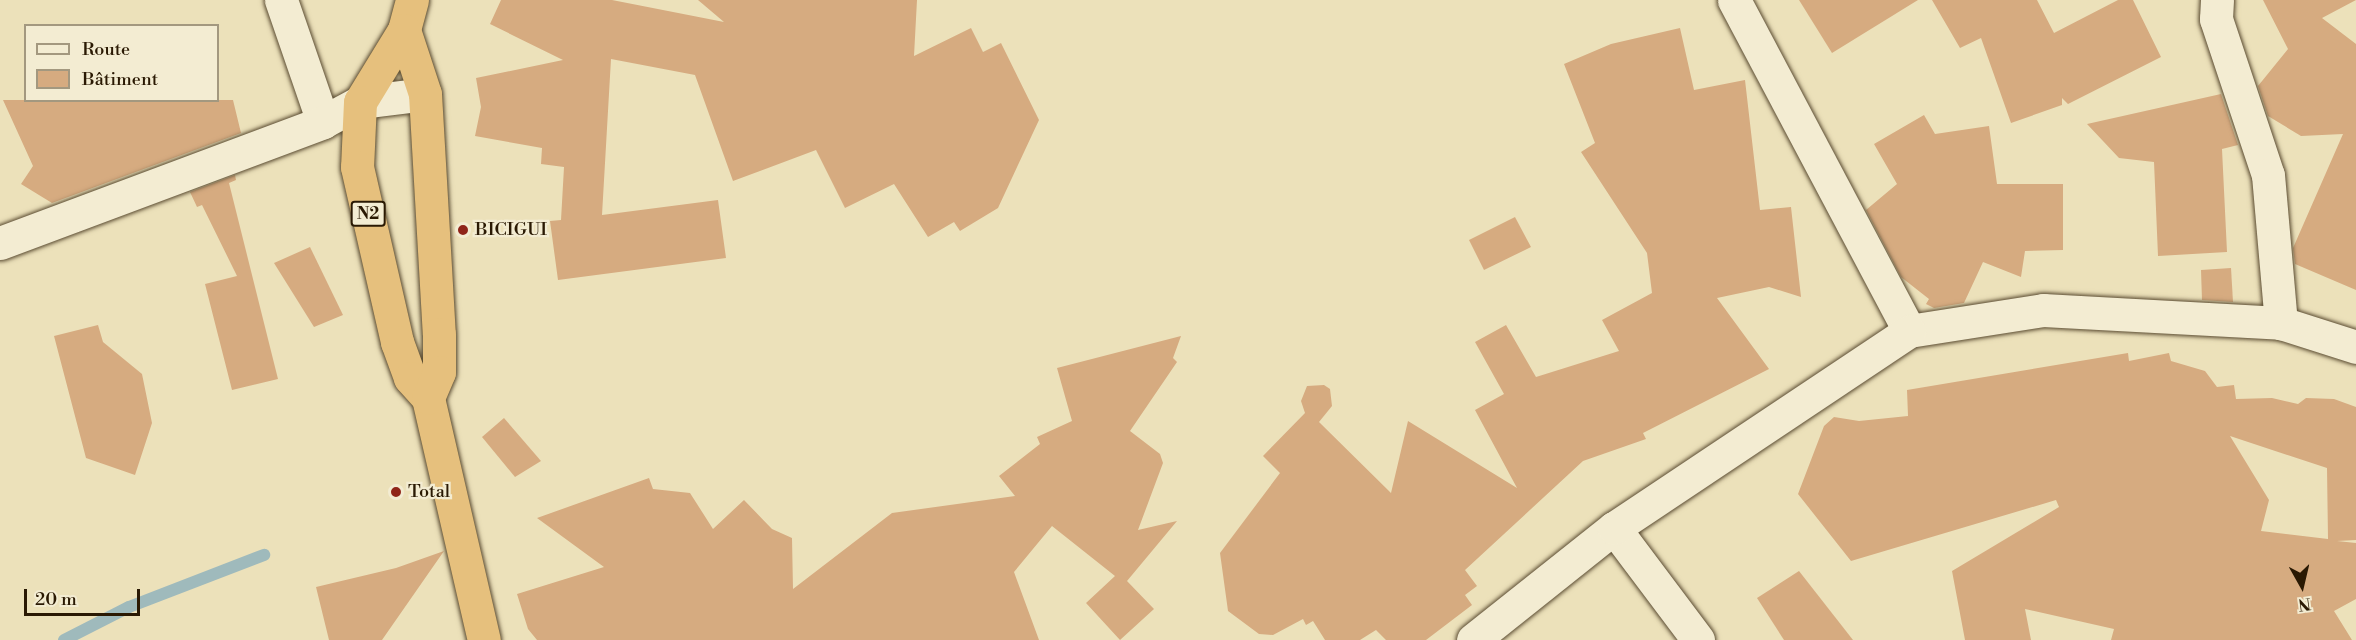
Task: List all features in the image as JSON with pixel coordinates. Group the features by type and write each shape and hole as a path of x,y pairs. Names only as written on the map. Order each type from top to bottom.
{"highway":[{"name":"N2","path":"408,15 425,94 439,334 439,372 428,398"},
{"name":"N2","path":"408,15 360,102 357,167 397,342 410,378 428,398 484,640"}],"street":[{"path":"281,0 323,122"},
{"path":"1734,0 1909,331"},
{"path":"2217,0 2216,19 2268,175 2282,322"},
{"path":"0,243 323,122 360,102 425,94"},
{"path":"1473,640 1614,528 1909,331 2043,310 2282,322 2356,347"},
{"path":"1614,528 1698,640"}],"building":[{"path":"501,0 612,0 724,22 698,0 917,0 914,56 971,28 983,52 1001,43 1039,120 998,208 960,231 954,222 928,237 894,184 845,208 816,150 733,181 695,75 611,59 602,215 718,200 726,258 558,280 550,221 561,220 564,167 541,164 542,148 475,136 481,107 476,78 563,60 490,24"},
{"path":"1799,0 1918,0 1832,53"},
{"path":"1932,0 2037,0 2054,33 2118,0 2133,0 2161,57 2068,104 2062,98 2062,105 2011,123 1981,38 1960,48"},
{"path":"2263,0 2356,0 2322,18 2356,44 2356,290 2295,264 2293,248 2343,134 2301,136 2268,116 2258,86 2288,49"},
{"path":"1680,28 1694,90 1745,80 1760,210 1791,207 1801,297 1769,287 1717,298 1769,369 1643,433 1646,439 1583,461 1465,570 1477,586 1465,595 1472,605 1426,640 1386,640 1376,630 1360,640 1325,640 1313,621 1306,625 1303,619 1273,635 1259,634 1228,611 1220,553 1280,473 1263,456 1305,413 1301,401 1307,386 1324,385 1330,389 1332,406 1319,422 1391,493 1408,421 1517,488 1475,410 1504,394 1475,342 1506,325 1536,377 1619,351 1602,320 1652,293 1647,253 1581,152 1595,143 1564,64 1611,44"},
{"path":"2221,94 2238,145 2222,149 2227,252 2158,256 2154,162 2119,158 2087,124"},
{"path":"3,100 24,100 24,102 219,102 219,100 233,100 241,133 52,203 21,184 33,166"},
{"path":"1924,115 1935,134 1989,126 1997,184 2063,184 2063,250 2025,251 2021,277 1983,262 1964,303 1934,308 1926,304 1929,299 1901,277 1866,210 1897,184 1874,144"},
{"path":"235,175 236,180 229,183 278,379 232,390 205,284 237,276 202,205 197,207 190,192"},
{"path":"1515,217 1531,247 1484,270 1469,240"},
{"path":"310,247 343,315 314,327 274,263"},
{"path":"2231,268 2233,302 2202,300 2201,270"},
{"path":"98,325 103,342 142,374 152,423 135,475 86,458 54,336"},
{"path":"1181,336 1173,358 1177,362 1130,431 1160,454 1163,463 1138,530 1177,521 1127,581 1154,609 1120,640 1086,603 1115,576 1052,526 1014,572 1039,640 537,640 528,629 517,594 604,567 537,518 649,478 653,489 690,493 713,529 744,500 772,529 792,538 793,589 892,513 1015,496 999,476 1040,444 1037,437 1072,421 1057,368"},
{"path":"2128,353 2129,361 2169,353 2171,361 2205,371 2217,387 2234,385 2236,399 2272,398 2298,404 2306,398 2334,399 2356,407 2356,540 2337,541 2356,543 2356,599 2334,611 2352,640 2111,640 2114,629 2025,609 2031,640 1965,640 1952,571 2059,507 2056,500 1851,561 1798,494 1824,426 1834,417 1859,421 1908,416 1907,390","holes":["2230,436 2327,468 2328,539 2261,531 2269,500"]},
{"path":"504,418 541,461 515,477 482,437"},
{"path":"444,551 382,640 329,640 316,587 396,568"},
{"path":"1799,571 1853,640 1784,640 1757,598"}],"waterway":[{"path":"64,640 129,607 264,555"}],"place":[{"name":"BICIGUI","path":"463,230"},
{"name":"Total","path":"396,492"}]}
